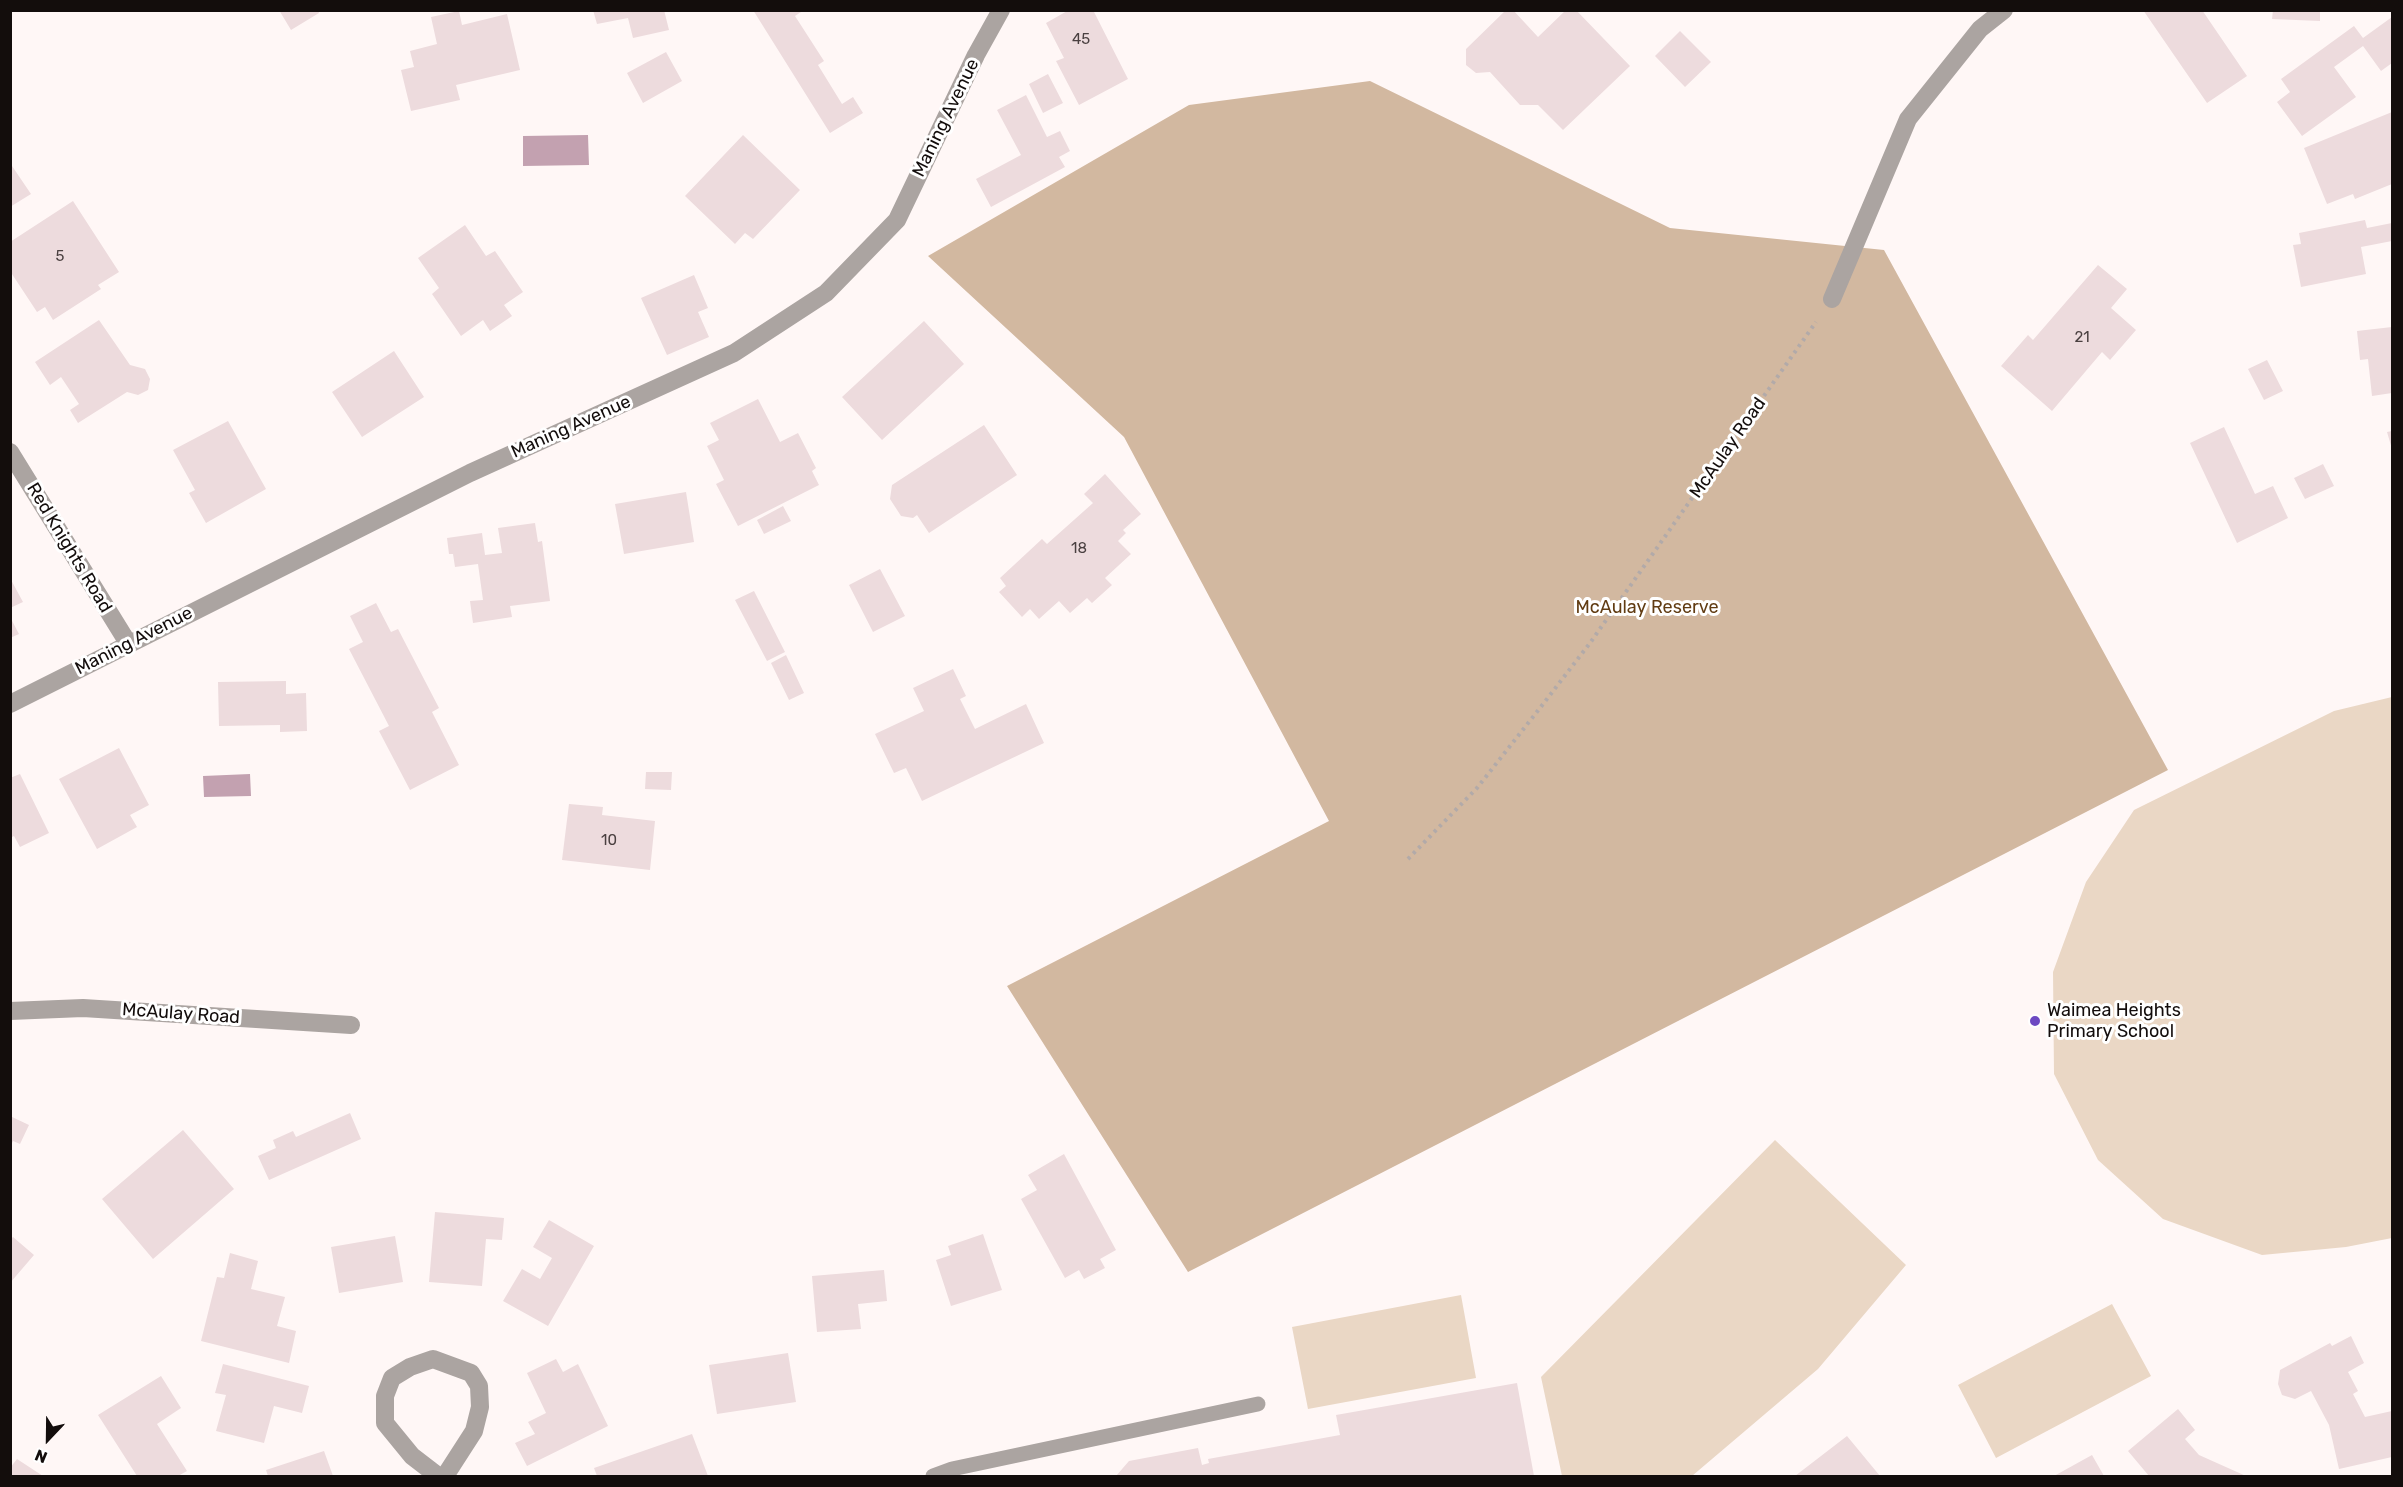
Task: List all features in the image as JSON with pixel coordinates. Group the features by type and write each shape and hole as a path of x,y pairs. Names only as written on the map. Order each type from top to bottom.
{"street":[{"name":"Maning Avenue","path":"10,704 470,473 734,353 826,293 897,220 976,55 1001,10"},
{"path":"1832,299 1908,119 1980,29 2004,10"},
{"name":"Red Knights Road","path":"10,452 128,643"},
{"name":"McAulay Road","path":"10,1011 83,1008 351,1025"},
{"path":"438,1476 412,1456 386,1423 386,1396 392,1378 410,1367 433,1359 471,1373 479,1386 480,1407 474,1431 445,1476"}],"lane":[{"path":"933,1476 952,1469 1258,1404"}],"path":[{"name":"McAulay Road","path":"1408,859 1477,788 1547,699 1683,512 1832,299"}],"shaded area":[{"path":"588,135 589,165 523,166 523,136"},
{"path":"2392,697 2392,1238 2346,1247 2262,1255 2163,1219 2098,1160 2054,1074 2053,972 2086,882 2134,810 2334,711"},
{"path":"250,774 251,796 204,797 203,776"},
{"path":"1775,1140 1906,1265 1818,1369 1692,1476 1562,1476 1541,1377"},
{"path":"1461,1295 1476,1378 1308,1409 1292,1327"},
{"path":"2112,1304 2151,1376 1996,1458 1958,1385"}],"green space":[{"name":"McAulay Reserve","path":"1370,81 1670,228 1884,250 2168,770 1188,1272 1007,986 1329,821 1124,437 928,256 1189,105"}],"building":[{"path":"279,10 318,10 319,13 291,30"},
{"path":"593,10 664,10 669,30 633,38 628,18 597,24"},
{"path":"753,10 800,10 801,12 795,16 824,61 818,65 842,104 853,97 863,113 830,133"},
{"path":"1069,10 1093,10 1128,79 1079,105 1056,61 1064,58 1046,23"},
{"path":"1506,10 1513,10 1538,37 1566,10 1576,10 1630,66 1563,130 1538,105 1520,105 1490,72 1476,73 1466,65 1466,49"},
{"path":"2143,10 2202,10 2247,76 2207,103"},
{"path":"2273,10 2320,10 2320,21 2272,19"},
{"path":"459,11 462,25 507,14 520,70 456,85 460,100 411,111 401,70 414,67 410,51 437,44 431,17"},
{"path":"2392,17 2392,63 2381,71 2363,46 2334,67 2356,97 2302,136 2277,102 2290,92 2281,79 2354,26 2363,38"},
{"path":"1680,31 1711,62 1685,87 1655,56"},
{"path":"666,52 682,81 643,103 627,73"},
{"path":"1048,74 1063,103 1043,113 1029,84"},
{"path":"1026,95 1047,137 1060,131 1070,151 1059,157 1065,167 991,207 976,179 1021,155 997,110"},
{"path":"2392,112 2392,184 2355,199 2353,194 2327,204 2304,148"},
{"path":"743,135 800,190 753,239 745,233 735,244 685,196"},
{"path":"10,163 31,194 10,207"},
{"path":"73,201 119,272 98,285 101,289 53,320 45,307 37,312 10,271 10,242"},
{"path":"2365,220 2367,228 2392,223 2392,241 2361,247 2366,274 2301,287 2293,245 2301,244 2299,233"},
{"path":"465,225 486,256 495,251 523,292 504,305 512,316 490,331 483,320 461,336 432,294 439,288 418,258"},
{"path":"2098,265 2127,289 2111,308 2136,330 2110,360 2102,352 2052,411 2001,366 2028,335 2033,340"},
{"path":"694,275 708,308 698,312 709,337 667,355 641,298"},
{"path":"99,320 130,365 145,369 150,379 148,390 138,395 127,392 78,423 70,410 79,404 61,377 50,385 35,362"},
{"path":"924,321 964,364 882,440 842,397"},
{"path":"2392,327 2392,393 2372,396 2368,359 2360,360 2357,331"},
{"path":"394,351 424,397 362,437 332,392"},
{"path":"2267,360 2283,391 2264,400 2248,369"},
{"path":"758,399 780,442 798,433 816,468 812,471 819,485 738,526 716,484 724,480 707,446 719,440 710,423"},
{"path":"228,421 266,489 206,523 189,493 195,490 173,450"},
{"path":"984,425 1017,475 929,533 917,515 913,518 901,516 890,499 892,485"},
{"path":"2224,427 2255,494 2273,486 2288,518 2237,543 2190,443"},
{"path":"2392,431 2392,449 2387,432"},
{"path":"2323,464 2334,486 2305,499 2294,478"},
{"path":"1105,474 1141,514 1123,530 1126,533 1118,541 1131,554 1105,578 1112,585 1092,603 1087,598 1070,613 1059,601 1039,619 1030,609 1022,617 999,592 1006,586 1000,578 1042,539 1047,544 1093,503 1084,494"},
{"path":"686,492 694,542 624,554 615,504"},
{"path":"783,506 791,521 764,534 757,520"},
{"path":"535,523 538,542 542,541 550,601 510,606 512,617 473,623 470,601 483,600 478,564 455,567 453,554 449,554 447,538 482,533 485,555 502,553 498,528"},
{"path":"880,569 905,616 873,632 849,585"},
{"path":"10,578 23,602 10,608"},
{"path":"754,591 785,652 767,661 735,600"},
{"path":"376,603 391,632 398,629 439,708 432,712 459,765 410,790 379,731 389,726 349,649 363,642 350,616"},
{"path":"10,617 19,634 10,638"},
{"path":"786,655 804,693 789,700 771,663"},
{"path":"953,669 966,696 960,699 975,729 1026,704 1044,743 922,801 906,768 894,773 875,734 924,711 913,688"},
{"path":"286,681 286,694 306,693 307,731 280,732 280,725 219,726 218,682"},
{"path":"119,748 149,805 130,815 137,827 97,849 59,779"},
{"path":"646,772 672,772 671,790 645,789"},
{"path":"20,774 49,833 20,847 14,836 10,838 10,778"},
{"path":"569,804 603,807 602,815 655,821 650,870 562,860"},
{"path":"350,1113 361,1139 269,1180 258,1156 276,1148 273,1140 293,1131 296,1137"},
{"path":"10,1116 29,1125 20,1144 13,1141 10,1147"},
{"path":"183,1130 234,1189 153,1259 102,1199"},
{"path":"1064,1154 1116,1250 1100,1259 1105,1268 1084,1279 1079,1270 1065,1278 1021,1199 1037,1190 1028,1175"},
{"path":"435,1212 504,1218 502,1240 486,1239 482,1286 429,1282"},
{"path":"549,1220 594,1246 548,1326 503,1301 522,1269 540,1279 552,1258 533,1247"},
{"path":"983,1234 1002,1290 951,1306 936,1260 951,1255 948,1246"},
{"path":"395,1236 403,1282 339,1293 331,1247"},
{"path":"13,1237 34,1255 10,1283 10,1240"},
{"path":"230,1253 258,1261 251,1289 285,1297 277,1326 296,1331 289,1363 201,1341 217,1277 224,1278"},
{"path":"884,1270 887,1301 858,1304 861,1329 817,1332 812,1276"},
{"path":"2351,1336 2364,1363 2348,1372 2358,1391 2353,1394 2365,1417 2392,1411 2392,1457 2339,1469 2329,1425 2311,1391 2295,1399 2282,1395 2278,1384 2280,1370 2330,1343 2332,1346"},
{"path":"788,1353 796,1402 717,1414 709,1365"},
{"path":"556,1359 563,1372 578,1364 608,1426 527,1466 515,1443 535,1434 528,1422 546,1413 527,1373"},
{"path":"223,1364 309,1386 302,1413 274,1406 264,1443 216,1431 226,1395 215,1393"},
{"path":"161,1376 181,1408 157,1424 187,1471 178,1476 137,1476 98,1415"},
{"path":"1517,1383 1534,1476 1116,1476 1129,1461 1198,1448 1202,1465 1209,1463 1208,1459 1340,1435 1336,1415"},
{"path":"2178,1409 2195,1430 2185,1439 2199,1455 2246,1476 2149,1476 2128,1451"},
{"path":"692,1434 708,1476 597,1476 594,1468"},
{"path":"1847,1436 1880,1476 1795,1476"},
{"path":"324,1451 333,1476 268,1476 266,1470"},
{"path":"2092,1455 2104,1476 2054,1476"},
{"path":"17,1459 43,1476 10,1476 10,1468"}],"place":[{"name":"Waimea Heights Primary School","path":"2035,1021"}]}
